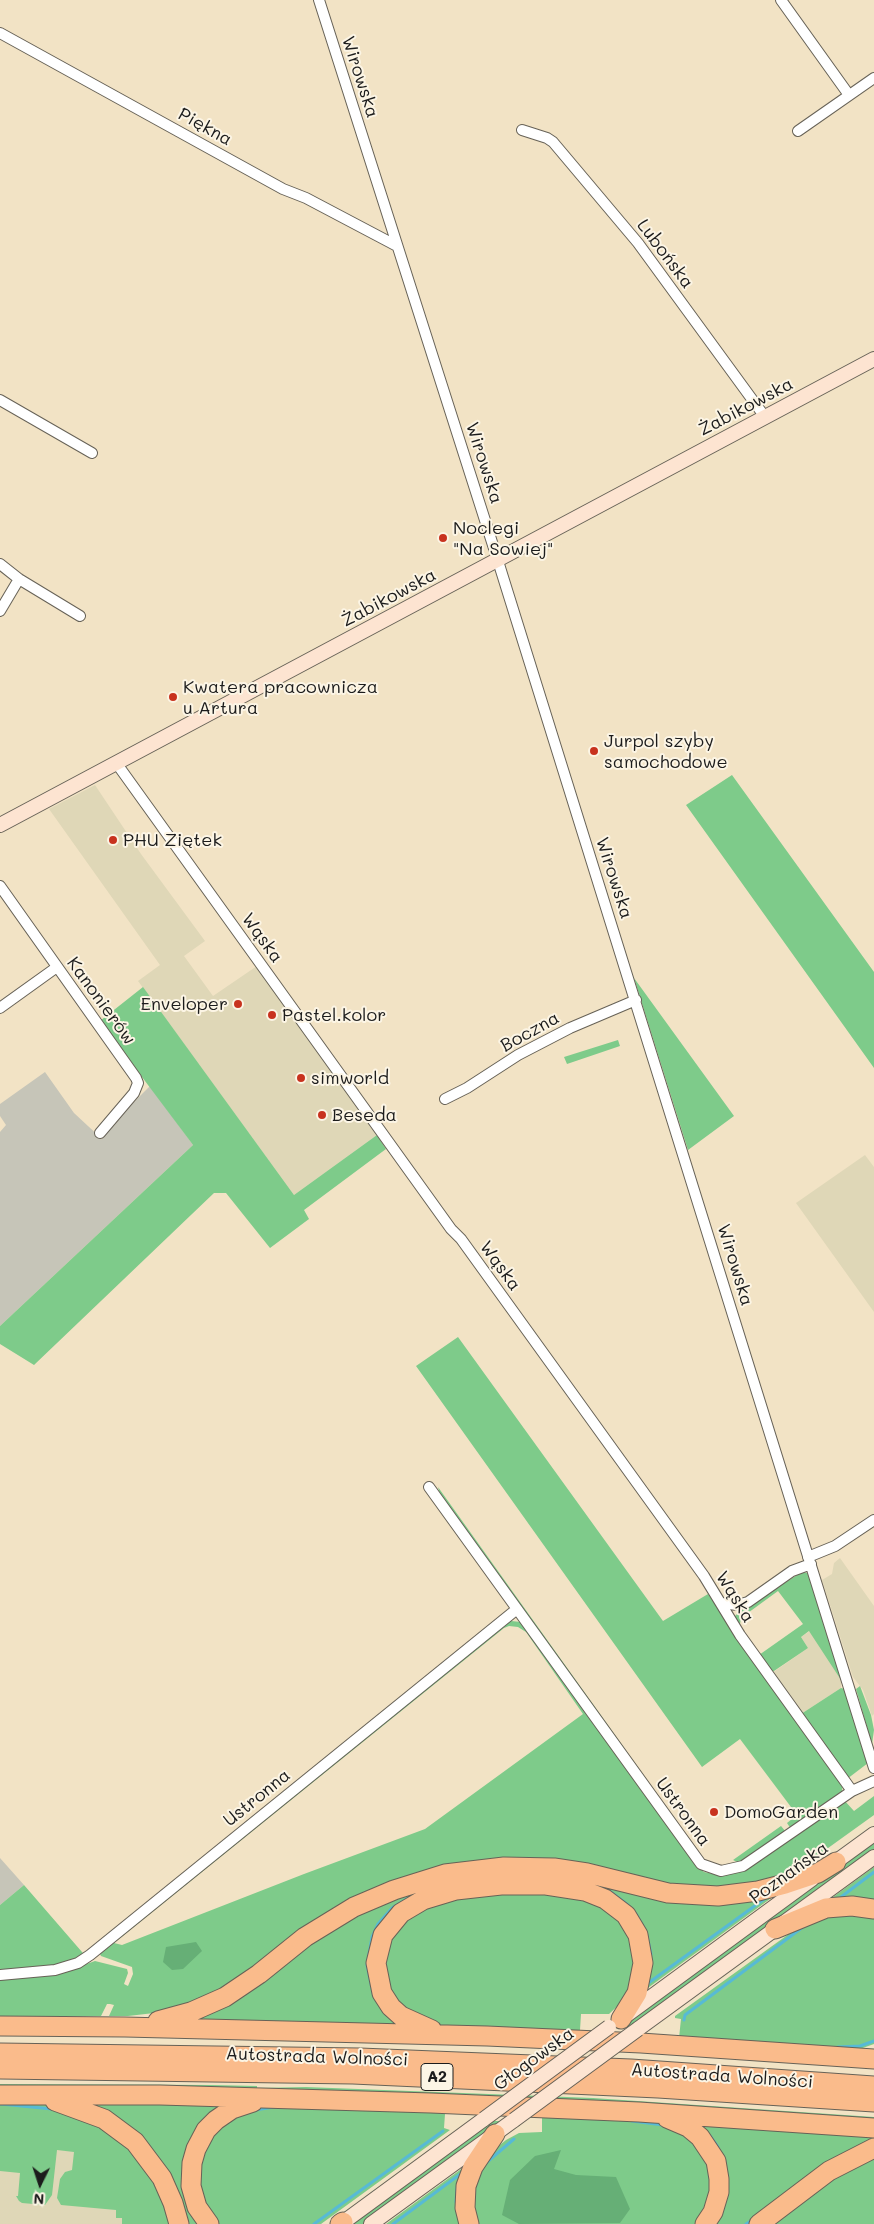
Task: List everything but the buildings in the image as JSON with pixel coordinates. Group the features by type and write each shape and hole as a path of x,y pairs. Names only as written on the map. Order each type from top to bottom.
{"highway":[{"path":"124,2027 182,2015 216,2002 244,1985 305,1937 337,1916 394,1890 445,1874 504,1867 554,1868 592,1874 668,1893 718,1896 778,1886 813,1874 836,1862"},
{"path":"452,2035 414,2024 392,2007 378,1981 377,1950 389,1926 411,1906 439,1894 490,1886 534,1884 576,1890 605,1899 626,1915 639,1938 643,1963 637,1993 615,2023"},
{"path":"768,1934 831,1907 859,1906 874,1909"},
{"path":"0,2026 452,2035 614,2042 874,2059"},
{"path":"819,2055 857,2052 874,2047"},
{"name":"Autostrada Wolności","path":"0,2053 232,2054 417,2060 631,2069 874,2086"},
{"name":"Autostrada Wolności","path":"0,2069 353,2074 658,2088 874,2102"},
{"path":"8,2095 282,2098 639,2112 874,2128"},
{"path":"8,2095 72,2106 104,2119 123,2131 143,2151 159,2172 170,2196 178,2224"},
{"path":"209,2224 197,2207 191,2186 193,2158 201,2138 216,2120 232,2109 251,2102 282,2098"},
{"path":"639,2112 662,2116 688,2127 700,2137 711,2151 718,2173 719,2192 713,2212 705,2224"},
{"path":"469,2224 465,2208 466,2186 473,2167 495,2134"},
{"path":"759,2224 829,2171 874,2148"}],"main road":[{"name":"Żabikowska","path":"0,825 874,359"},
{"name":"Poznańska","path":"750,1924 874,1834"},
{"name":"Poznańska","path":"768,1934 874,1857"},
{"name":"Głogowska","path":"341,2223 750,1924"},
{"path":"371,2224 768,1934"}],"street":[{"name":"Wirowska","path":"319,0 636,1000 874,1768"},
{"path":"781,0 849,94"},
{"name":"Piękna","path":"0,33 283,189 306,198 397,246"},
{"path":"798,131 874,78"},
{"name":"Lubońska","path":"522,130 548,138 553,142 638,243 765,417"},
{"path":"0,400 92,453"},
{"path":"0,564 80,616"},
{"path":"0,611 19,578"},
{"name":"Wąska","path":"117,764 721,1603 740,1635 852,1790"},
{"name":"Kanonierów","path":"0,886 129,1067 138,1083 134,1094 100,1133"},
{"path":"0,1008 57,967"},
{"name":"Boczna","path":"445,1099 467,1088 518,1055 570,1028 636,1000"},
{"name":"Ustronna","path":"429,1488 701,1864 721,1871 743,1866 852,1790"},
{"path":"721,1603 737,1605 748,1602 792,1571 874,1520"},
{"name":"Ustronna","path":"0,1974 64,1968 90,1955 517,1609"},
{"path":"852,1790 874,1781"}],"shaded area":[{"path":"95,785 141,854 205,941 184,956 213,996 257,966 377,1135 294,1195 138,981 160,965 49,809"},
{"path":"45,1072 74,1113 102,1139 150,1086 193,1145 0,1326 0,1132 6,1125 0,1116 0,1104"},
{"path":"865,1155 874,1167 874,1312 796,1203"},
{"path":"840,1558 874,1606 874,1714 872,1716 863,1690 853,1677 822,1580 832,1574 834,1563"},
{"path":"810,1631 841,1677 841,1688 801,1714 772,1673 808,1648 801,1637"},
{"path":"0,1858 24,1885 0,1905"},
{"path":"0,2125 61,2132 155,2224 0,2224"}],"green space":[{"path":"732,775 874,972 874,1068 686,805"},
{"path":"634,978 734,1116 688,1150"},
{"path":"143,987 294,1195 377,1135 386,1149 304,1210 309,1219 270,1248 226,1193 214,1193 34,1365 0,1344 0,1326 193,1145 100,1021"},
{"path":"618,1040 620,1046 567,1064 564,1057"},
{"path":"458,1337 663,1621 708,1594 843,1784 842,1791 791,1829 787,1823 797,1815 740,1739 702,1767 416,1366"},
{"path":"438,1487 707,1864 441,1498"},
{"path":"802,1572 807,1573 810,1578 841,1680 809,1631 801,1637 808,1648 771,1673 759,1655 803,1624 778,1591 741,1618 739,1630 734,1617"},
{"path":"511,1621 521,1622 694,1863 704,1872 718,1875 741,1871 844,1800 854,1811 874,1796 874,1815 817,1856 790,1871 766,1880 728,1888 412,1875 382,1885 335,1907 304,1927 225,1988 199,2001 163,2012 128,2016 109,2016 114,2005 107,2004 101,2016 0,2017 0,1978 75,1968 95,1961 127,1969 128,1973 124,1984 128,1986 133,1974 132,1967 101,1956 99,1952","holes":["509,1626 518,1627 526,1632 583,1714 425,1829 122,1945 114,1943 504,1628"]},
{"path":"860,1686 871,1715 874,1730 872,1744 856,1689"},
{"path":"841,1688 845,1689 868,1763 847,1779 801,1714"},
{"path":"781,1826 786,1832 739,1863 733,1860"},
{"path":"874,1841 874,1850 631,2027 620,2027"},
{"path":"874,1867 874,1904 829,1900"},
{"path":"526,1871 659,1895 785,1888 641,1993 645,1978 619,1901 454,1885 373,1942 404,2025 176,2023 291,1952 395,1893"},
{"path":"24,1885 84,1954 76,1960 59,1965 0,1971 0,1905"},
{"path":"467,1892 584,1895 627,1921 639,1964 624,2000 609,2014 581,2014 580,2030 679,2038 681,2019 675,2018 675,2016 811,1918 820,1914 874,1914 874,2044 857,2050 444,2029 398,2009 379,1963 403,1915"},
{"path":"196,1942 202,1951 183,1969 172,1970 163,1962 166,1947"},
{"path":"0,2084 306,2087 593,2098 874,2117 874,2123 0,2090"},
{"path":"73,2098 234,2100 196,2136 202,2224 183,2224 168,2180"},
{"path":"0,2102 47,2104 65,2108 96,2120 149,2167 173,2224 122,2224 122,2218 116,2218 116,2210 61,2205 57,2198 60,2179 65,2172 72,2170 74,2152 57,2150 52,2195 45,2205 22,2203 19,2201 16,2196 18,2196 20,2173 0,2171"},
{"path":"264,2105 472,2110 467,2114 445,2114 444,2128 450,2130 321,2224 215,2224 202,2204 197,2164 220,2123"},
{"path":"542,2116 657,2121 700,2144 714,2185 699,2224 474,2224 471,2187 496,2148 506,2140 519,2133 542,2132"},
{"path":"687,2118 874,2132 874,2144 752,2224 711,2224 722,2199"},
{"path":"492,2121 503,2121 363,2224 350,2224"},
{"path":"561,2150 554,2169 576,2175 616,2177 630,2209 620,2223 519,2224 502,2215 510,2180 535,2156"},
{"path":"874,2154 874,2224 767,2224 813,2189"},
{"path":"464,2167 464,2224 386,2224"}],"waterway":[{"path":"841,1897 874,1872"},
{"path":"591,1883 608,1890 628,1905"},
{"path":"373,1993 367,1965 372,1937 378,1924 392,1908 418,1892"},
{"path":"647,1984 767,1897"},
{"path":"636,1914 644,1928"},
{"path":"684,2020 685,2015 803,1927"},
{"path":"647,1936 651,1954"},
{"path":"838,2047 860,2046 874,2041"},
{"path":"1,2104 52,2109"},
{"path":"255,2110 274,2107"},
{"path":"632,2121 663,2125"},
{"path":"314,2224 443,2131"},
{"path":"710,2136 718,2147"},
{"path":"486,2163 514,2139"},
{"path":"393,2224 463,2172"},
{"path":"456,2202 457,2188"},
{"path":"746,2224 754,2219"}],"place":[{"name":"Noclegi \"Na Sowiej\"","path":"443,538"},
{"name":"Kwatera pracownicza u Artura","path":"173,697"},
{"name":"Jurpol szyby samochodowe","path":"594,751"},
{"name":"PHU Ziętek","path":"113,840"},
{"name":"Enveloper","path":"238,1004"},
{"name":"Pastel.kolor","path":"272,1015"},
{"name":"simworld","path":"301,1078"},
{"name":"Beseda","path":"322,1115"},
{"name":"DomoGarden","path":"714,1812"}]}
